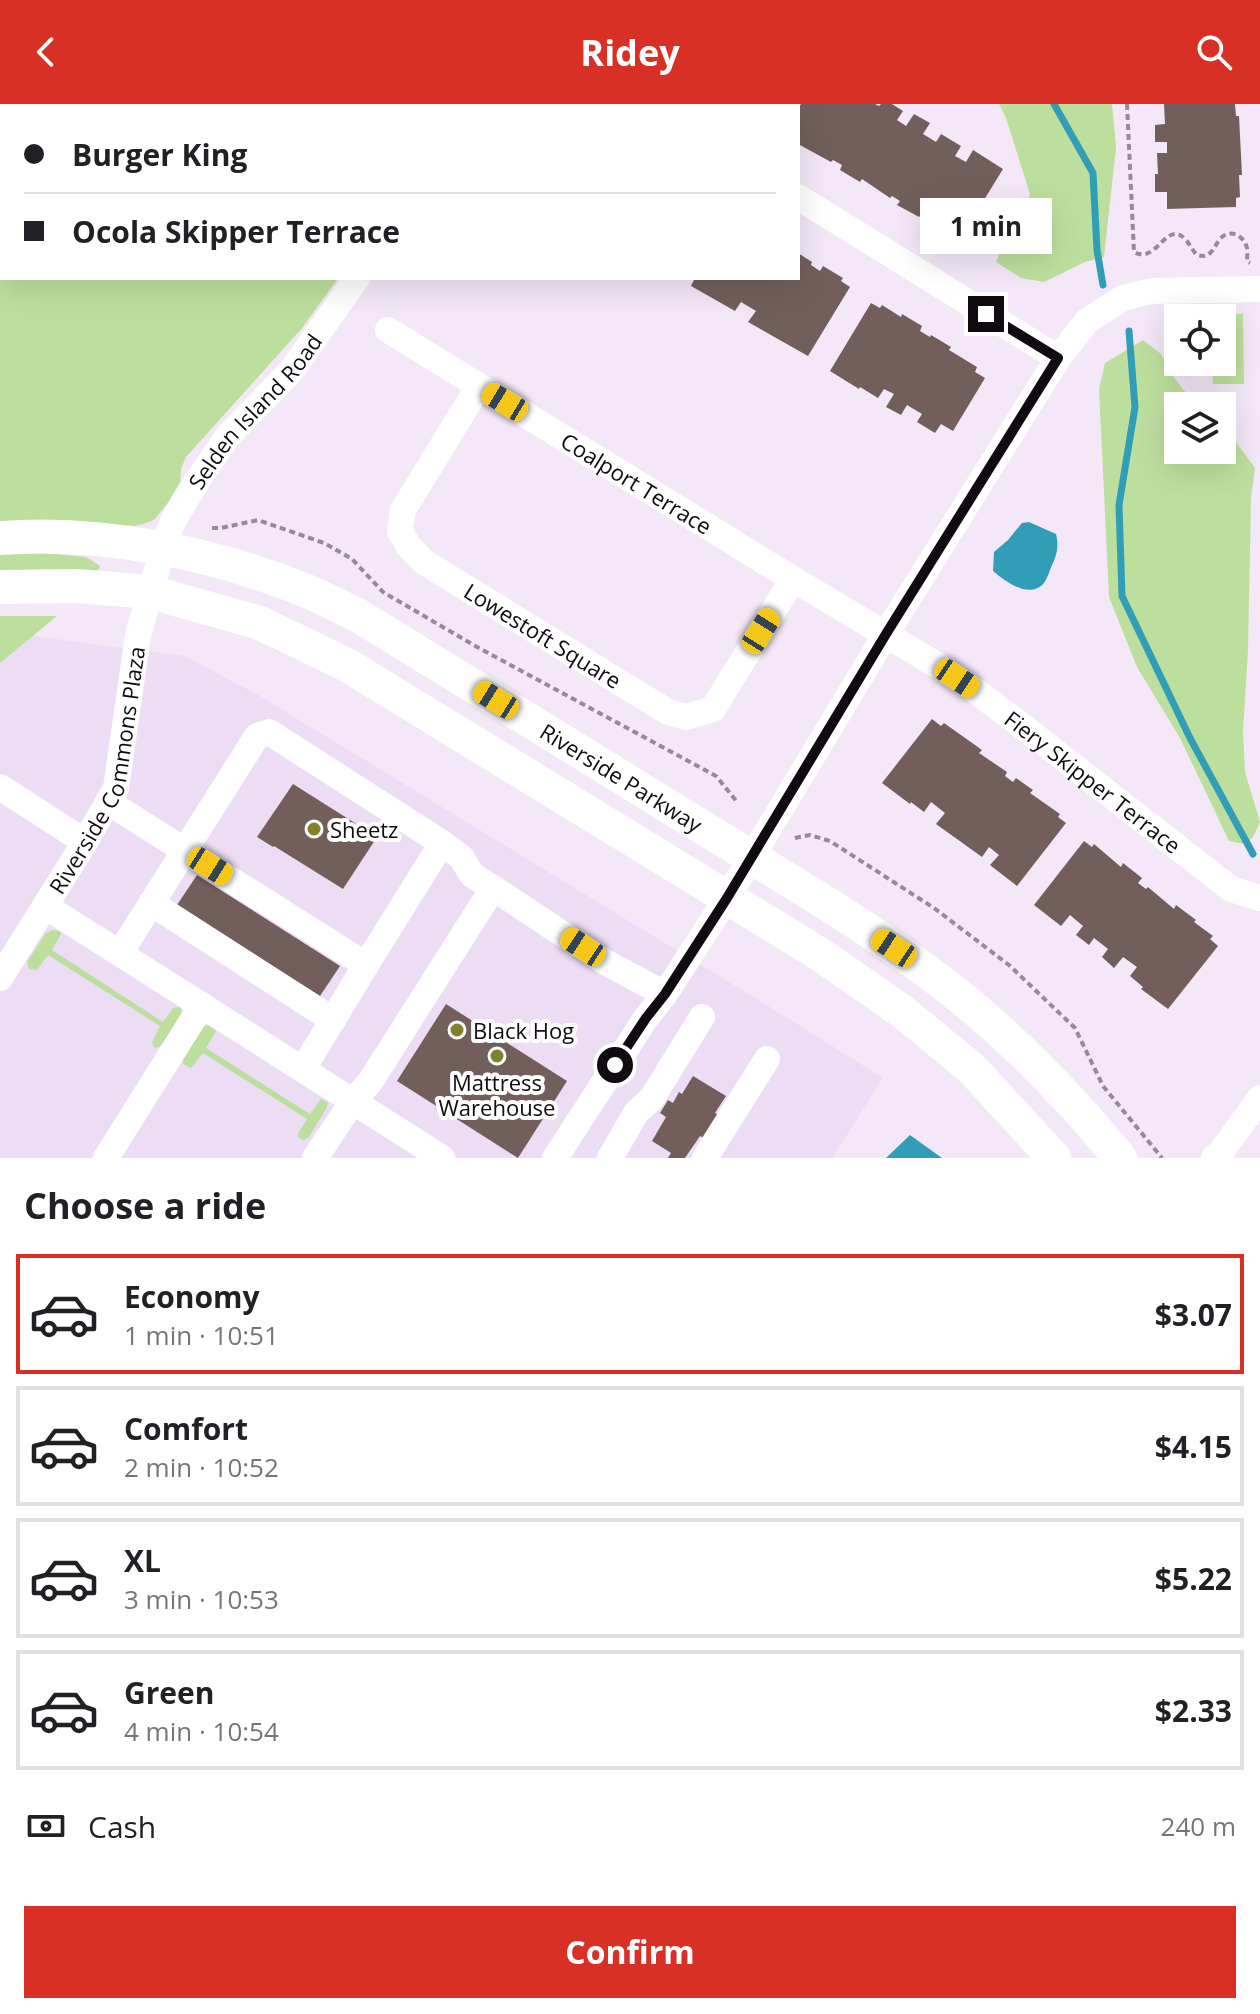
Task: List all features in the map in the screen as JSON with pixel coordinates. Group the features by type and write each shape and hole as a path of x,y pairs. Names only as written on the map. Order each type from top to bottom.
{"main road":[{"name":"Riverside Parkway","path":"0,538 46,537 125,542 163,548 216,560 272,578 359,616 894,948 963,1000 1044,1073 1120,1158"},
{"path":"0,587 77,586 150,592 260,623 347,665 821,955 903,1012 972,1069 1054,1158"}],"street":[{"path":"800,198 1058,358"},
{"name":"Selden Island Road","path":"163,548 173,521 228,436 292,370 356,280"},
{"path":"555,1158 727,898 886,634 1058,358 1087,321 1123,298 1151,291 1260,289"},
{"name":"Coalport Terrace","path":"388,330 886,634"},
{"name":"Lowestoft Square","path":"479,386 403,510 400,531 409,547 424,562 451,579 668,712 686,717 713,709 793,579"},
{"name":"Riverside Commons Plaza","path":"0,978 116,788 138,635 163,548"},
{"name":"Fiery Skipper Terrace","path":"886,634 977,692 1231,889 1260,898"},
{"path":"120,953 257,736 269,732 442,843 461,857 472,875 605,962 665,994"},
{"path":"0,787 85,842"},
{"path":"108,802 366,965"},
{"path":"303,1069 442,843"},
{"path":"315,1158 353,1101 370,1082 493,888"},
{"path":"151,903 333,1020"},
{"path":"45,906 442,1158"},
{"path":"106,1158 202,1005"},
{"path":"610,1158 636,1113 652,1098 702,1017"},
{"path":"705,1158 767,1059"},
{"path":"1214,1158 1260,1098"}],"path":[{"path":"1127,104 1134,252 1140,256 1149,254 1163,238 1176,234 1184,236 1197,255 1206,256 1226,234 1236,234 1247,248 1247,261 1260,263"},
{"path":"221,528 258,520 324,543 352,559 383,592 477,647 716,776 738,803"},
{"path":"795,838 810,835 830,841 934,908 1009,965 1075,1028 1103,1086 1162,1158"}],"shaded area":[{"path":"32,636 185,656 258,695 883,1078 832,1158 0,1158 0,663"}],"green space":[{"path":"999,104 1112,104 1116,147 1104,257 1085,262 1044,282 1021,278 996,262 1009,230 1022,218 1030,194"},
{"path":"0,280 337,280 303,327 186,457 180,482 154,520 134,526 46,520 0,522"},
{"path":"1236,314 1243,314 1244,384 1213,384 1213,376 1236,376"},
{"path":"1143,340 1161,354 1164,376 1173,376 1185,392 1164,392 1164,464 1236,464 1236,442 1255,468 1251,498 1243,731 1245,772 1260,822 1253,837 1245,844 1229,841 1180,738 1137,667 1109,597 1099,389 1105,363"},
{"path":"34,552 86,557 100,566 96,571 0,571 0,554"},
{"path":"0,616 57,616 0,663"},
{"path":"52,930 61,934 52,950 163,1022 173,1008 180,1007 182,1014 162,1045 156,1048 152,1042 160,1026 48,955 37,970 29,969 27,962 45,934"},
{"path":"209,1025 216,1031 206,1048 310,1114 321,1099 328,1102 309,1137 304,1140 298,1134 307,1119 203,1053 191,1068 183,1064 183,1059 204,1026"}],"water":[{"path":"1029,522 1056,534 1057,542 1055,558 1045,581 1031,590 1017,587 993,571 994,552 1022,523"},
{"path":"910,1135 942,1158 886,1158"}],"building":[{"path":"892,104 903,111 897,120 906,126 914,114 930,123 923,134 936,142 941,134 961,146 955,156 966,162 973,150 1003,169 960,239 921,215 919,217 897,205 900,201 892,196 890,198 862,179 860,182 840,170 842,165 800,145 800,106"},
{"path":"1164,104 1235,104 1236,116 1239,116 1242,175 1239,175 1240,197 1236,198 1236,207 1167,209 1167,192 1155,192 1157,153 1167,153 1167,142 1155,142 1155,125 1165,124"},
{"path":"800,254 820,271 823,266 843,278 841,281 850,287 808,356 748,322 756,311 741,302 735,311 691,286 694,280 800,280"},
{"path":"871,303 880,308 882,305 901,317 902,314 922,326 920,331 951,347 949,350 977,367 975,372 985,378 953,431 941,424 935,433 917,422 922,414 907,405 901,415 886,407 894,394 884,389 878,398 830,371"},
{"path":"932,719 941,726 944,723 982,750 979,753 1007,772 1005,776 1013,782 1016,778 1033,790 1030,793 1060,814 1058,817 1066,823 1017,886 990,865 999,855 989,847 982,857 936,824 945,813 931,802 924,812 882,783"},
{"name":"Sheetz","path":"293,784 377,837 343,889 257,837"},
{"path":"1084,841 1092,847 1094,844 1121,867 1123,863 1142,878 1138,883 1146,889 1148,887 1174,909 1176,905 1196,920 1194,922 1213,936 1210,939 1218,946 1168,1009 1141,989 1143,987 1130,976 1137,967 1123,957 1114,968 1102,957 1108,949 1094,938 1089,945 1076,935 1083,926 1070,915 1061,926 1034,905"},
{"path":"197,875 340,966 320,996 177,905"},
{"path":"446,1004 567,1081 518,1158 397,1081"},
{"path":"693,1076 726,1096 715,1113 719,1115 704,1138 700,1136 685,1158 668,1158 671,1153 652,1141 666,1117 660,1113 668,1100 673,1103 679,1092 682,1094"}],"waterway":[{"path":"1054,104 1093,173 1097,250 1103,285"},
{"path":"1129,331 1135,407 1119,505 1122,596 1190,738 1253,854"}],"place":[{"name":"Sheetz","path":"314,829"},
{"name":"Black Hog","path":"457,1030"},
{"name":"Mattress Warehouse","path":"497,1056"}],"route":[{"path":"615,1065 727,898 886,634 1058,358 986,314"}]}
